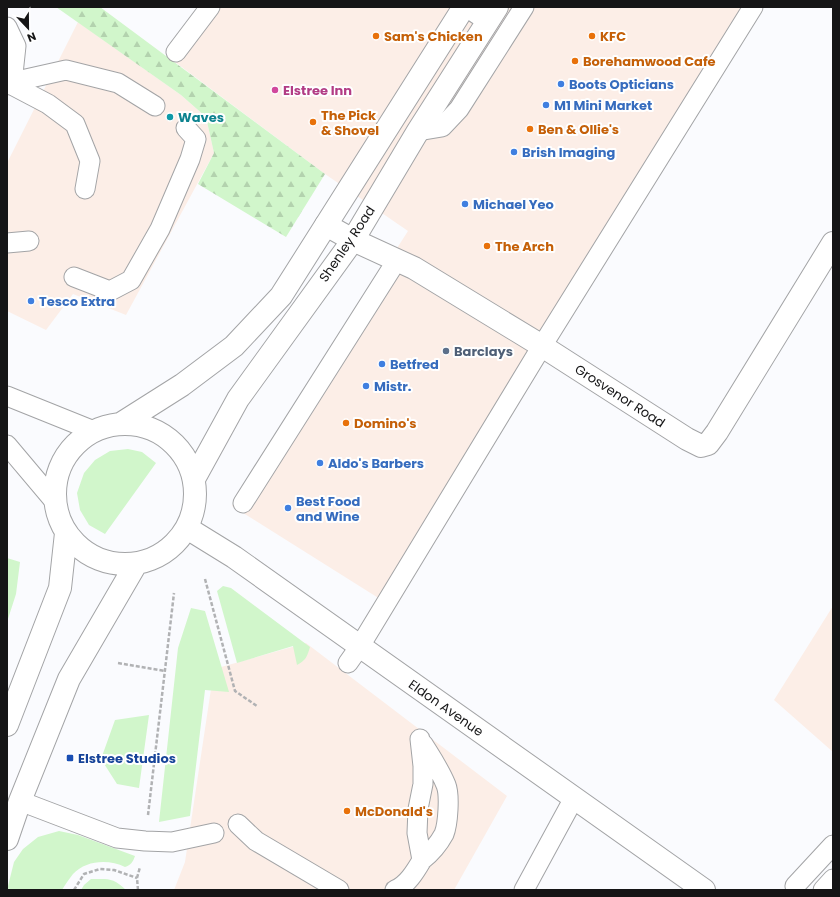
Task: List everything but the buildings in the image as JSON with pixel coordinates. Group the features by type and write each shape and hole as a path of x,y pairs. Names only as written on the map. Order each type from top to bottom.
{"main road":[{"name":"Shenley Road","path":"122,423 182,385 234,346 281,296 464,7"},
{"path":"469,7 493,13"},
{"name":"Shenley Road","path":"194,479 238,399 353,240 418,130 493,13"},
{"name":"Grosvenor Road","path":"326,225 353,240 421,272 542,346 687,439 701,446 708,444 717,432 833,242"},
{"path":"122,423 146,427 168,438 185,456 194,479 196,496 193,512 187,528 178,541 166,552 136,564 115,564 94,558 76,546 66,533 58,518 54,485 59,468 67,453 79,440 94,431 122,423"},
{"name":"Eldon Avenue","path":"187,528 234,557 354,655 574,798 704,890"},
{"path":"7,725 60,588 66,533"},
{"path":"7,839 20,801 69,679 136,564"}],"lane":[{"path":"176,52 210,7"},
{"path":"418,130 442,126 459,108 524,7"},
{"path":"354,655 542,346 753,7"},
{"path":"7,27 16,46 13,74 8,84"},
{"path":"8,84 66,70 118,83 154,106"},
{"path":"8,84 48,104 75,124 90,161 85,189"},
{"path":"74,277 110,291 131,280 160,229 190,159 196,139 186,128"},
{"path":"7,243 27,246"},
{"path":"243,503 397,260"},
{"path":"7,396 94,431"},
{"path":"7,445 55,502"},
{"path":"395,890 401,888 422,860 433,851 444,832 449,806 447,787 440,771 420,739 423,784 418,809 417,833 422,860"},
{"path":"524,890 574,798"},
{"path":"20,801 117,838 172,842 214,833"},
{"path":"238,824 256,841 339,890"},
{"path":"796,890 795,886 833,845"},
{"path":"823,890 833,879"}],"path":[{"path":"205,579 235,691 257,706"},
{"path":"148,818 174,593"},
{"path":"118,663 165,671"},
{"path":"138,890 137,878 140,864"},
{"path":"74,890 84,874 100,869 114,870 137,878"}],"shaded area":[{"path":"215,7 751,7 380,599 232,506 408,231 325,174 175,62"},
{"name":"Tesco Extra","path":"78,22 181,95 206,117 214,153 126,315 73,294 46,330 7,311 7,163"},
{"path":"833,606 833,752 774,700"},
{"path":"306,643 507,796 454,890 174,890 185,862 214,669"}],"green space":[{"path":"56,7 100,7 325,174 286,237 198,184 214,153 206,117 181,95"},
{"path":"128,449 142,452 156,463 105,534 89,525 80,510 77,493 84,473 95,460 110,451"},
{"path":"7,558 20,562 16,594 7,622"},
{"path":"223,586 231,588 310,647 304,660 297,665 293,646 237,663 217,591"},
{"path":"191,608 205,611 229,692 205,690 190,816 159,822 178,648"},
{"path":"149,715 139,788 117,784 101,759 115,720"},
{"path":"59,831 78,835 135,856 132,863 125,867 119,864 105,862 98,862 84,866 73,874 62,890 7,890 14,862 23,849 38,837"},
{"path":"91,879 114,881 126,890 81,890"}],"place":[{"name":"Sam's Chicken","path":"376,36"},
{"name":"KFC","path":"592,36"},
{"name":"Borehamwood Cafe","path":"575,61"},
{"name":"Boots Opticians","path":"561,84"},
{"name":"Elstree Inn","path":"275,90"},
{"name":"M1 Mini Market","path":"546,105"},
{"name":"Waves","path":"170,117"},
{"name":"The Pick & Shovel","path":"313,122"},
{"name":"Ben & Ollie's","path":"530,129"},
{"name":"Brish Imaging","path":"514,152"},
{"name":"Michael Yeo","path":"465,204"},
{"name":"The Arch","path":"487,246"},
{"name":"Tesco Extra","path":"31,301"},
{"name":"Barclays","path":"446,351"},
{"name":"Betfred","path":"382,364"},
{"name":"Mistr.","path":"366,386"},
{"name":"Domino's","path":"346,423"},
{"name":"Aldo's Barbers","path":"320,463"},
{"name":"Best Food and Wine","path":"288,508"},
{"name":"Elstree Studios","path":"70,758"},
{"name":"McDonald's","path":"347,811"}]}
